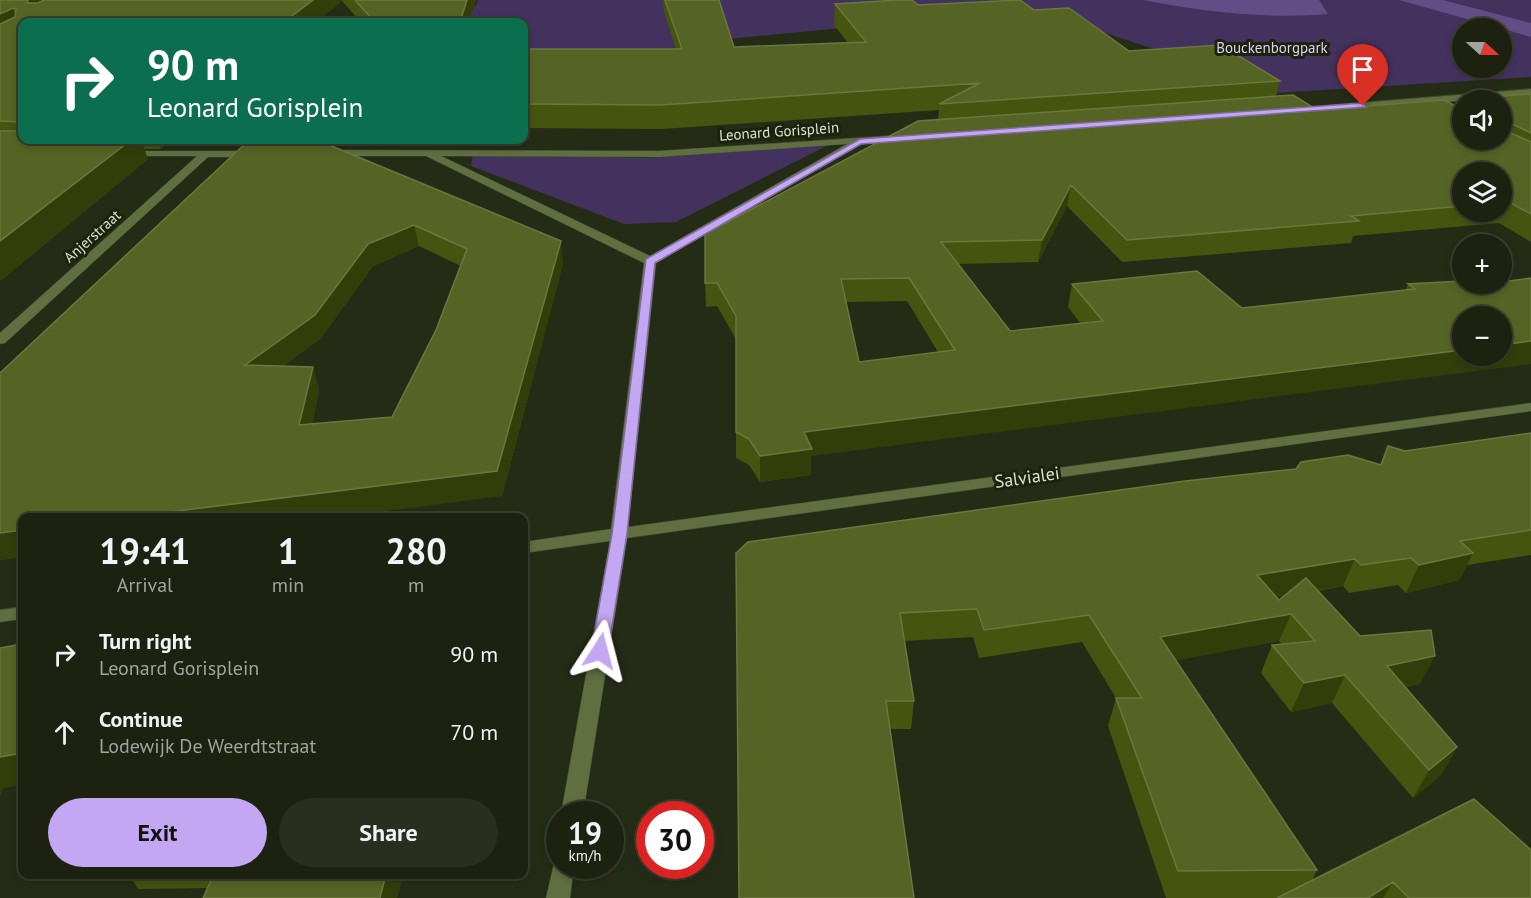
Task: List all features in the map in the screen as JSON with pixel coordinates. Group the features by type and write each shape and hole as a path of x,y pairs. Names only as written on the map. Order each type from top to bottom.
{"street":[{"path":"1280,112 1531,92"},
{"path":"1416,102 1434,112"},
{"path":"860,141 918,137"},
{"name":"Leonard Gorisplein","path":"320,153 659,154 860,141"},
{"name":"Leonard Gorisplein","path":"650,261 860,141"},
{"path":"424,152 650,261 619,534 574,801"},
{"path":"120,153 262,154"},
{"name":"Anjerstraat","path":"0,340 204,154"},
{"name":"Salvialei","path":"528,545 1531,407"},
{"path":"0,616 18,614"},
{"path":"558,898 561,879"}],"green space":[{"name":"Bouckenborgpark","path":"478,0 1531,0 1531,77 1256,94 1182,58 1019,5 882,24 686,43 686,61 528,58 528,18 381,18 393,7 476,6"},
{"path":"828,145 676,222 624,224 471,166 473,154 650,158"}],"shaded area":[{"path":"1143,0 1319,0 1328,14 1282,16 1235,13"},
{"path":"1399,0 1443,0 1512,18 1463,18"},
{"path":"1512,18 1531,23 1531,37 1512,32"}],"building":[{"path":"0,0 28,0 27,3 38,3 44,0 313,0 289,18 18,18 18,122 0,121 0,24 15,17 16,9 13,8 0,14"},
{"path":"355,0 467,0 461,18 371,18"},
{"path":"665,0 719,0 734,47 866,42 835,4 912,0 918,5 1020,0 1034,10 1069,8 1129,51 1221,45 1280,81 939,104 980,83 661,105 528,104 528,49 682,49"},
{"path":"1531,94 1531,133 1512,124 1512,95"},
{"path":"1293,95 1317,110 1444,100 1452,104 1452,150 1512,150 1512,133 1531,142 1531,214 1512,204 1512,162 1452,162 1452,207 1351,216 1359,221 1127,240 1071,185 1042,240 941,242 1010,331 1103,321 1072,284 1197,271 1242,308 1415,289 1408,284 1452,282 1452,294 1512,294 1512,281 1531,278 1531,341 1512,344 1512,306 1452,306 1452,351 804,432 812,449 760,456 749,439 736,432 736,316 717,283 705,283 705,234 918,121","holes":["909,278 955,350 859,362 841,279"]},
{"path":"0,131 18,131 18,144 126,144 0,241"},
{"path":"245,144 327,144 561,241 497,471 161,513 18,513 18,531 0,533 0,373","holes":["414,225 467,249 436,330 392,417 299,425 313,367 245,365 315,315 368,244"]},
{"path":"1531,433 1531,530 1460,541 1473,553 1419,565 1411,558 1361,565 1355,559 1257,575 1279,600 1306,578 1360,636 1431,630 1435,656 1387,666 1457,747 1429,770 1345,675 1304,683 1272,645 1315,641 1291,614 1160,637 1317,870 1178,871 1116,698 1142,698 1089,615 984,630 977,609 900,613 914,701 886,701 914,898 739,898 736,553 748,542 1185,481 1296,469 1301,462 1348,455 1381,465 1388,446 1405,451"},
{"path":"18,645 18,754 0,757 0,648"},
{"path":"1474,799 1531,850 1531,898 1409,898 1393,882 1368,898 1277,898"},
{"path":"212,879 385,879 380,898 203,898"}],"route":[{"path":"600,651 619,534 650,261 860,141 1363,106"}]}
